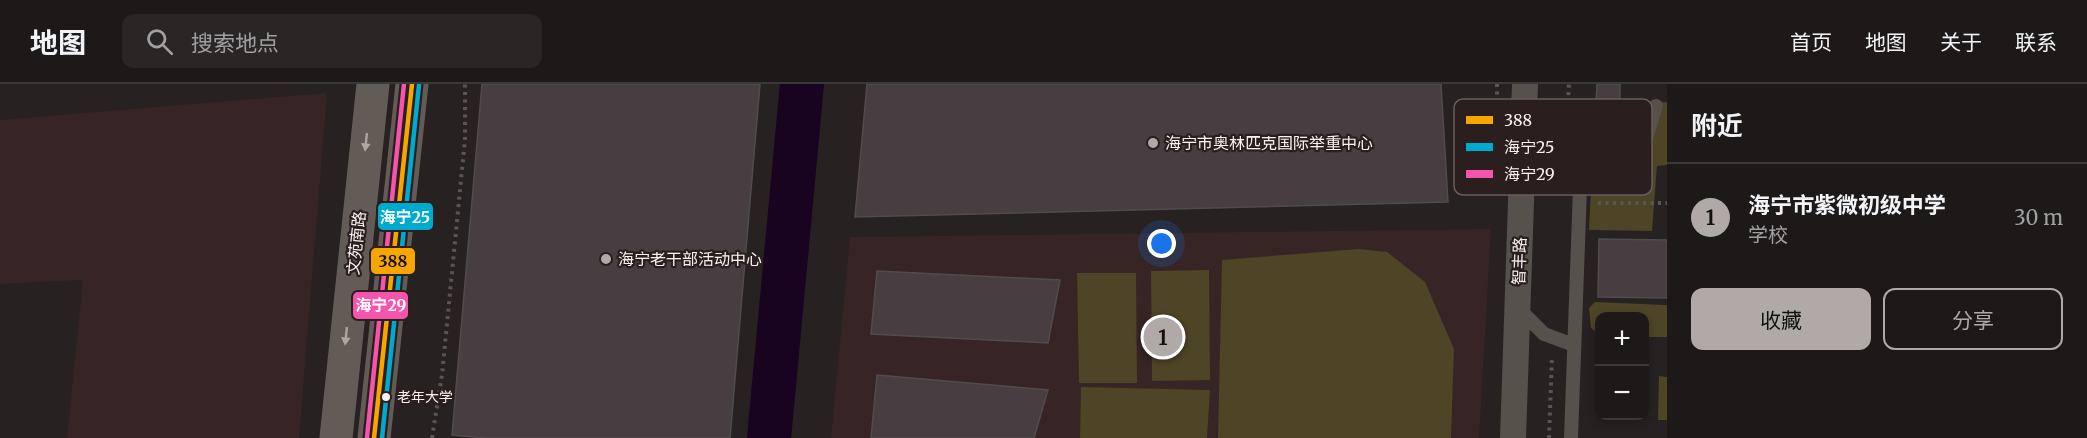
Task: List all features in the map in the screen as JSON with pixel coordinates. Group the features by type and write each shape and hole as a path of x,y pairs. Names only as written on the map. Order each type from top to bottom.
{"main road":[{"name":"文苑南路","path":"336,438 373,84"},
{"path":"374,438 412,84"}],"street":[{"name":"智丰路","path":"1525,84 1525,99"},
{"name":"智丰路","path":"1513,438 1522,195"}],"lane":[{"path":"1652,119 1656,106"},
{"path":"1571,438 1580,195"},
{"path":"1518,309 1544,334 1574,345"}],"path":[{"path":"432,438 442,375 465,139 465,84"},
{"path":"1580,202 1667,203"}],"shaded area":[{"path":"327,93 299,438 67,438 83,280 0,284 0,120"},
{"path":"1667,102 1667,165 1657,166 1652,231 1589,230 1591,195 1652,195 1652,103"},
{"path":"1491,229 1479,438 831,438 850,237"},
{"path":"1358,249 1387,252 1425,282 1454,349 1451,438 1218,438 1222,260"},
{"path":"1209,270 1210,380 1152,381 1151,271"},
{"path":"1077,273 1136,273 1137,383 1079,383"},
{"path":"1595,302 1667,305 1667,337 1649,337 1649,312 1595,312 1595,331 1591,328 1589,308"},
{"path":"1659,376 1667,377 1667,420 1658,420"},
{"path":"1081,387 1210,390 1207,438 1080,438"}],"building":[{"name":"海宁老干部活动中心","path":"482,84 760,84 730,438 484,438 452,435"},
{"name":"海宁市奥林匹克国际举重中心","path":"867,84 1441,84 1448,202 855,217"},
{"path":"1597,84 1620,84 1620,99 1596,99"},
{"path":"1599,239 1667,240 1667,298 1598,297"},
{"path":"877,271 1060,280 1048,343 871,334"},
{"path":"877,375 1048,390 1034,438 871,438"}],"waterway":[{"path":"769,438 802,84"}],"transit line":[{"name":"海宁29","path":"367,437 404,84"},
{"name":"388","path":"374,438 412,84"},
{"name":"海宁25","path":"382,438 419,85"}],"place":[{"name":"海宁市奥林匹克国际举重中心","path":"1153,143"},
{"name":"海宁老干部活动中心","path":"606,259"},
{"name":"海宁市紫微初级中学","path":"1163,337"},
{"name":"老年大学","path":"386,397"}]}
